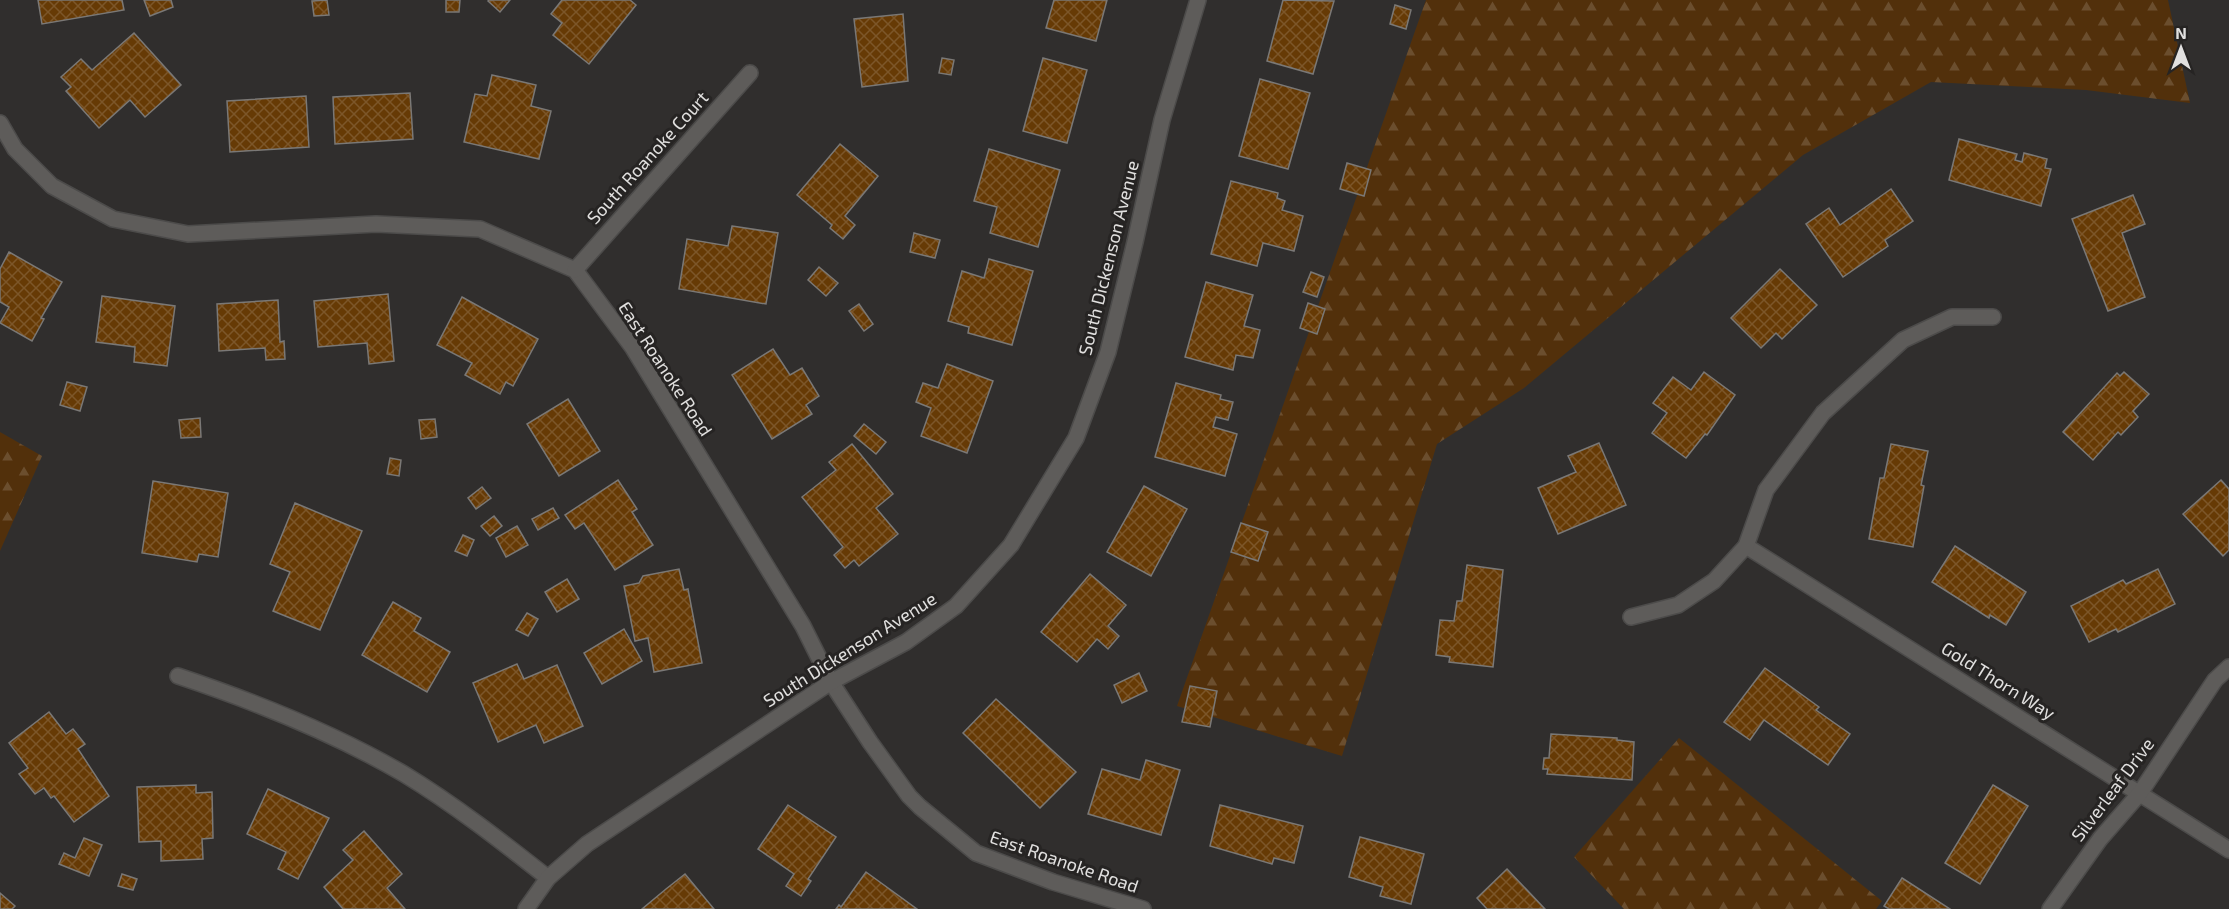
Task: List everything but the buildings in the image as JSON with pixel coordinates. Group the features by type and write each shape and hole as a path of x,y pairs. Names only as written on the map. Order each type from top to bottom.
{"street":[{"name":"South Dickenson Avenue","path":"526,909 548,878 587,844 831,682 906,642 956,606 1011,545 1077,438 1108,352 1162,120 1198,0"},
{"name":"South Roanoke Court","path":"575,270 750,73"},
{"path":"0,123 15,149 52,186 113,219 188,234 376,224 480,229 575,270"},
{"name":"East Roanoke Road","path":"575,270 633,348 803,626 831,682 909,796 976,853 1053,882 1143,909"},
{"path":"1631,617 1678,605 1714,581 1746,546 1766,490 1823,413 1903,340 1952,317 1993,317"},
{"name":"Gold Thorn Way","path":"1746,546 2229,850"},
{"name":"Silverleaf Drive","path":"2050,909 2100,839 2140,793 2215,680 2229,667"},
{"path":"178,676 252,701 321,731 404,774 474,821 548,878"}],"green space":[{"path":"1426,0 2168,0 2190,103 2086,90 1931,82 1803,155 1524,388 1437,444 1342,756 1177,706"},
{"path":"0,432 42,456 0,551"},
{"path":"1679,738 1882,901 1876,909 1624,909 1574,857"}]}
